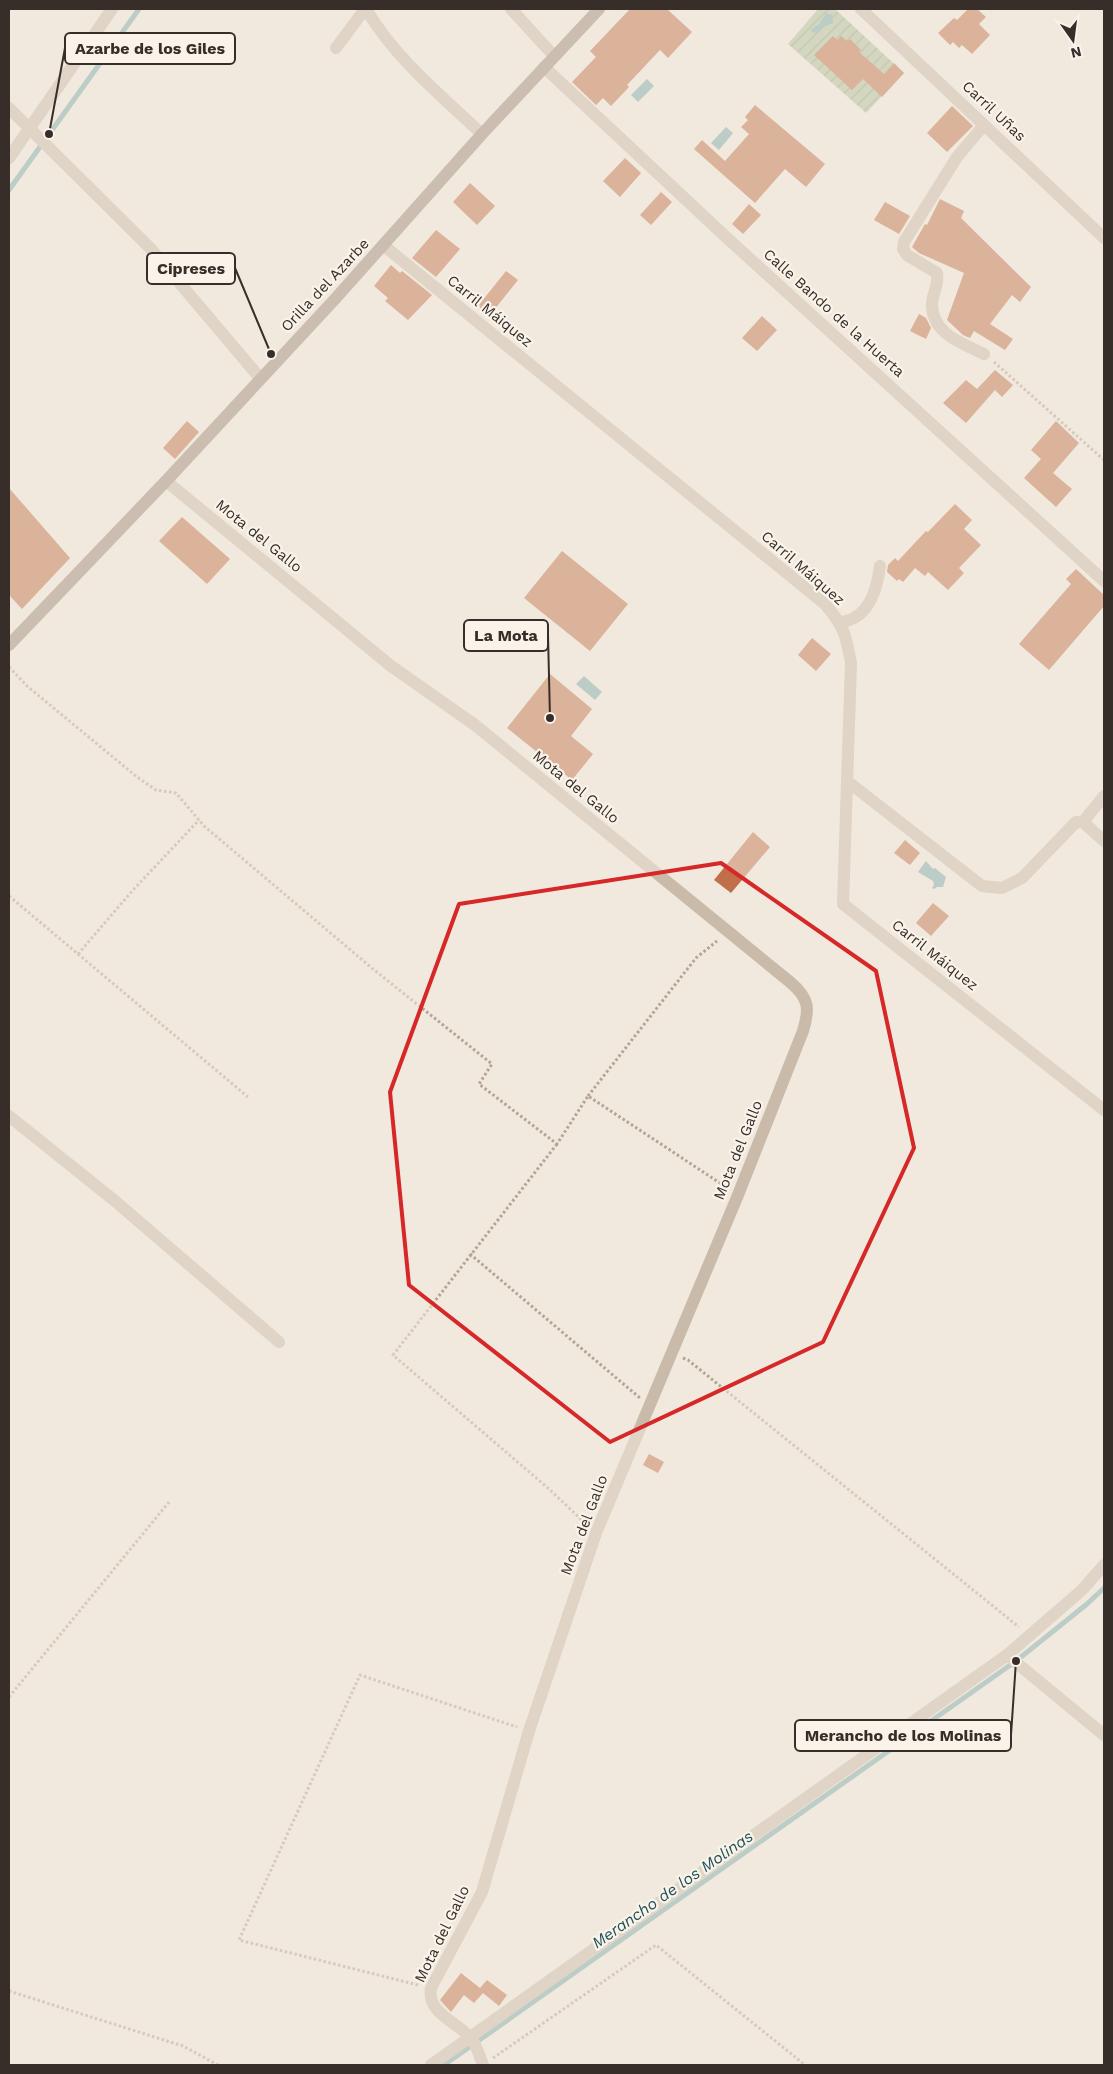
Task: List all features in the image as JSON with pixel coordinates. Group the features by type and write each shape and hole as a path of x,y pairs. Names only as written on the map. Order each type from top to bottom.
{"main road":[{"name":"Orilla del Azarbe","path":"9,645 166,481 383,246 482,134 599,9"}],"street":[{"path":"9,158 112,9"},
{"path":"336,48 366,9 376,25 409,65 482,134"},
{"path":"511,9 554,56"},
{"name":"Carril Uñas","path":"861,9 1104,238"},
{"name":"Calle Bando de la Huerta","path":"544,67 719,230 1104,581"},
{"path":"9,108 150,248 260,378"},
{"path":"984,125 957,157 904,242 903,249 907,255 937,273 939,281 932,301 933,311 941,329 949,337 984,354"},
{"name":"Carril Máiquez","path":"383,246 825,604 840,622 847,641 851,663 843,904 1104,1110"},
{"name":"Mota del Gallo","path":"166,481 391,666 475,725 801,992 807,1004 808,1015 738,1195 673,1354 648,1405 596,1533 529,1731 482,1892 430,1988 431,2001 438,2012 471,2039 485,2061"},
{"path":"840,622 850,621 859,616 868,606 878,581 880,566"},
{"path":"847,781 982,886 1002,888 1022,878 1076,822 1084,822 1104,841"},
{"path":"1084,822 1104,796"},
{"path":"9,1116 114,1201 279,1342"},
{"path":"431,2065 471,2039 1009,1656 1082,1590 1104,1565"},
{"path":"1009,1656 1104,1735"}],"path":[{"path":"984,354 1104,460"},
{"path":"9,667 27,686 137,777 156,790 176,793 199,820 366,963 492,1064 478,1084 557,1144"},
{"path":"78,954 199,820"},
{"path":"9,896 248,1097"},
{"path":"596,1533 549,1489 393,1355 557,1144 588,1096 696,958 727,932"},
{"path":"588,1096 738,1195"},
{"path":"470,1254 648,1405"},
{"path":"673,1354 688,1360 1030,1635"},
{"path":"9,1697 169,1502"},
{"path":"430,1988 239,1940 360,1675 529,1731"},
{"path":"485,2061 656,1945 805,2065"},
{"path":"9,1992 183,2046 218,2065"}],"highlighted area":[{"path":"721,863 876,971 914,1148 823,1342 610,1442 409,1285 390,1092 459,904"}],"green space":[{"path":"818,9 835,9 904,73 866,113 788,44"}],"water":[{"path":"826,13 832,15 833,23 823,27 817,33 812,32 811,30 819,24"},
{"path":"647,79 654,86 638,102 631,95"},
{"path":"726,127 733,133 719,150 711,143"},
{"path":"584,676 602,692 595,700 576,684"},
{"path":"926,861 933,869 935,868 946,877 943,887 932,888 934,885 933,881 918,872"}],"building":[{"path":"630,9 667,9 692,32 668,58 660,50 627,85 629,87 611,106 603,98 596,105 572,82 596,57 590,51"},
{"path":"968,9 977,9 986,17 979,24 990,35 972,54 962,45 959,48 953,42 950,45 938,33 954,18 957,20"},
{"path":"833,36 837,40 841,36 847,41 850,39 861,50 859,52 884,74 894,63 904,73 882,97 863,79 852,90 814,55"},
{"path":"755,105 825,164 806,187 785,169 755,203 694,149 702,140 725,161 749,134 741,127 748,120 745,117"},
{"path":"952,106 973,126 947,152 927,133"},
{"path":"625,158 641,173 620,197 603,181"},
{"path":"470,183 495,206 477,225 453,202"},
{"path":"661,192 672,202 651,225 640,215"},
{"path":"940,199 964,211 961,218 1031,287 1020,302 1012,295 990,324 1013,339 1005,350 974,331 970,338 963,335 947,320 964,273 919,253 912,247 925,224 927,225"},
{"path":"885,202 910,216 899,234 874,220"},
{"path":"749,204 761,215 743,234 732,224"},
{"path":"436,230 460,249 436,277 412,258"},
{"path":"391,265 400,273 402,271 432,295 408,320 385,301 388,298 374,286"},
{"path":"506,271 518,280 490,315 478,306"},
{"path":"919,314 926,318 931,328 926,339 910,331"},
{"path":"762,316 777,330 757,351 742,338"},
{"path":"995,370 1013,385 1002,397 995,390 966,423 943,403 966,380 977,389"},
{"path":"187,421 199,432 175,459 163,448"},
{"path":"1056,421 1079,443 1053,473 1072,489 1056,507 1024,478 1041,459 1031,450"},
{"path":"9,488 70,558 22,609 9,595"},
{"path":"955,504 972,520 964,529 981,545 959,568 964,573 948,590 928,572 925,576 915,568 903,582 899,579 897,581 887,572 888,565 895,558 898,561"},
{"path":"182,517 230,559 207,584 159,541"},
{"path":"562,551 628,604 590,651 524,598"},
{"path":"1076,569 1104,595 1104,606 1049,670 1019,644 1071,584 1066,579"},
{"path":"812,638 831,654 816,671 798,655"},
{"path":"550,674 592,709 571,736 593,754 572,780 507,728"},
{"path":"753,832 770,847 731,893 714,880"},
{"path":"905,840 920,853 910,865 894,853"},
{"path":"933,903 949,916 931,936 916,923"},
{"path":"649,1454 664,1462 658,1473 643,1465"},
{"path":"461,1973 480,1988 487,1980 507,1995 499,2006 483,1993 474,2003 464,1995 451,2012 440,2000"}],"waterway":[{"path":"9,190 139,9"},
{"name":"Merancho de los Molinas","path":"444,2065 1016,1661 1104,1588"}],"place":[{"name":"Azarbe de los Giles","path":"49,134"},
{"name":"Cipreses","path":"271,354"},
{"name":"La Mota","path":"550,718"},
{"name":"Merancho de los Molinas","path":"1016,1661"}]}
